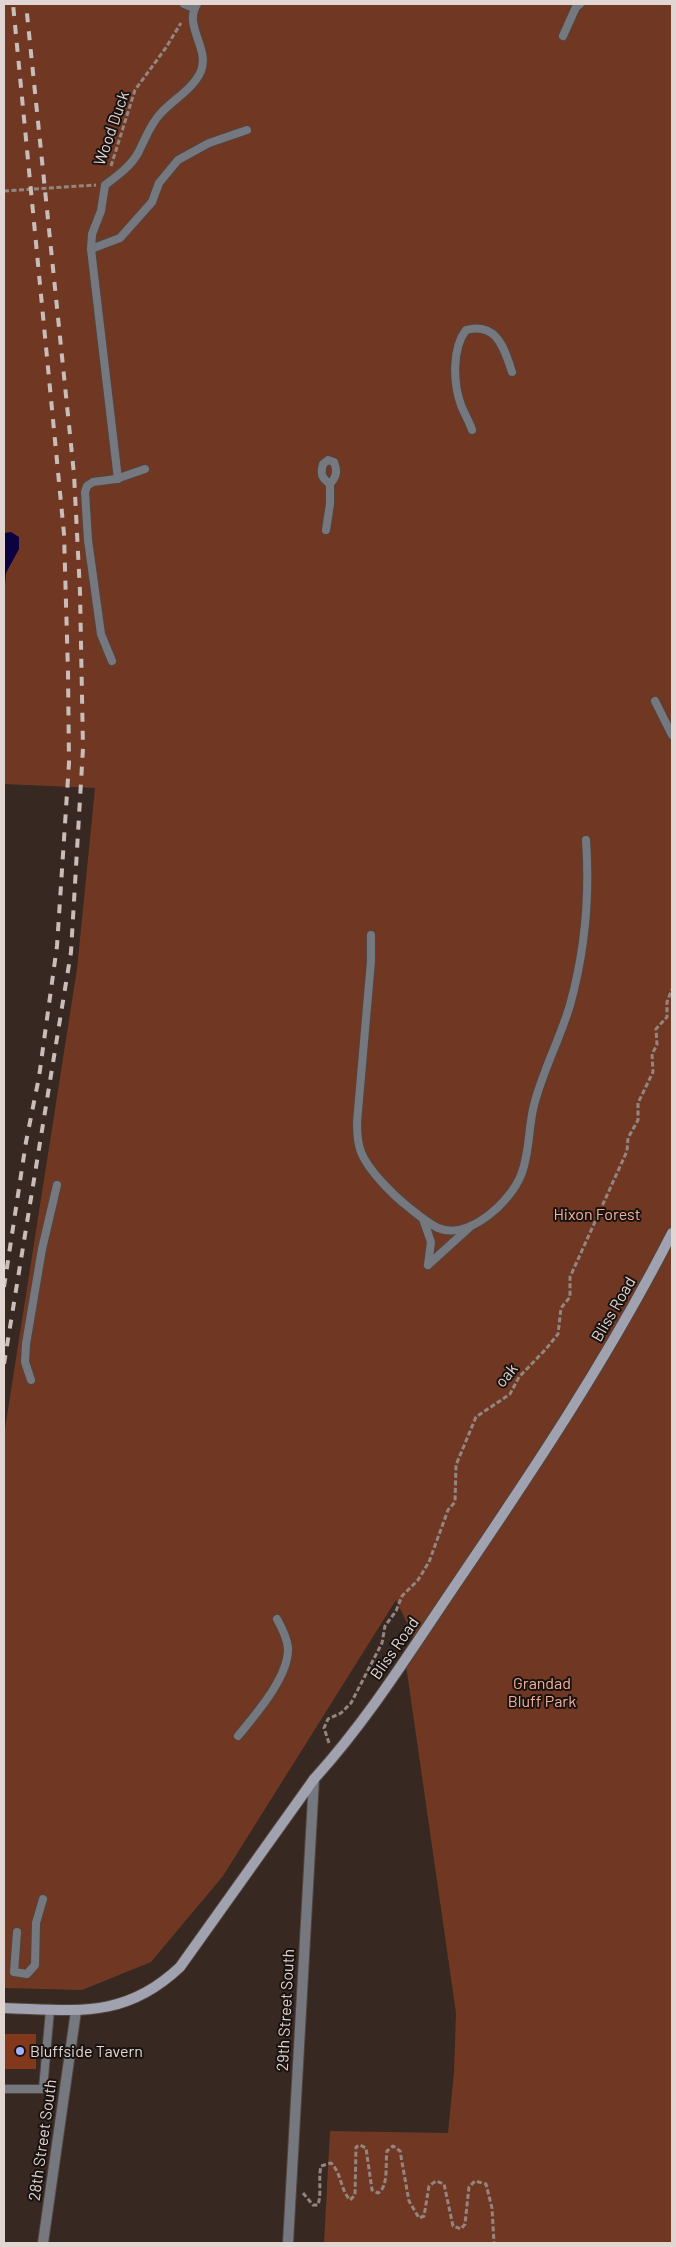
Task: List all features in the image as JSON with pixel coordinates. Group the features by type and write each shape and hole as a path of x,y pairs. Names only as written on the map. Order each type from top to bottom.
{"street":[{"name":"Bliss Road","path":"4,2008 76,2011 124,2003 144,1995 162,1984 180,1967 314,1779 337,1753 416,1643 539,1462 599,1366 672,1233"},
{"name":"29th Street South","path":"288,2243 314,1779"},
{"name":"28th Street South","path":"43,2243 76,2011"}],"lane":[{"path":"563,36 576,7 580,4"},
{"path":"118,479 91,249 92,234 101,211 105,185 123,171 137,155 159,114 193,83 202,70 202,51 194,32 191,5"},
{"path":"91,249 120,238 152,202 159,183 178,160 209,143 247,130"},
{"path":"472,430 468,417 461,406 457,387 457,346 466,330 487,328 495,335 504,350 512,372"},
{"path":"112,661 101,634 88,540 85,492 87,486 93,482 118,479 145,469"},
{"path":"326,530 330,504 330,484"},
{"path":"655,701 672,735"},
{"path":"423,1219 431,1242 428,1265 473,1225 492,1213 510,1197 521,1175 528,1146 534,1106 569,1006 582,958 589,873 586,840"},
{"path":"370,935 371,961 357,1122 358,1140 362,1154 393,1194 423,1219 440,1229 459,1229 473,1225"},
{"path":"31,1380 25,1362 26,1344 43,1241 57,1185"},
{"path":"238,1736 270,1694 280,1677 288,1648 284,1632 277,1619"},
{"path":"17,1932 14,1972 27,1974 35,1965 36,1923 43,1899"},
{"path":"4,2089 43,2089 50,2010"}],"path":[{"name":"Wood Duck","path":"105,185 135,90 180,26 191,5"},
{"path":"4,192 105,185"},
{"name":"oak","path":"337,1753 330,1745 324,1728 328,1720 351,1703 382,1643 385,1626 396,1611 402,1596 418,1580 429,1562 448,1510 455,1502 456,1466 476,1417 510,1394 519,1378 558,1334 561,1308 570,1297 570,1278 628,1151 628,1138 638,1120 638,1102 654,1072 652,1054 657,1045 656,1029 667,1017 667,1002 672,989"},
{"path":"291,2180 313,2205 318,2205 321,2198 319,2176 321,2166 331,2163 342,2180 345,2195 350,2200 355,2195 354,2156 356,2147 360,2145 366,2148 372,2190 378,2193 382,2191 386,2182 386,2151 393,2146 400,2151 409,2201 419,2218 424,2216 429,2186 436,2181 444,2184 453,2226 461,2229 465,2224 469,2186 475,2181 486,2184 492,2208 494,2243"}],"green space":[{"path":"4,4 672,4 672,2243 324,2243 330,2131 448,2133 454,2072 456,2013 405,1658 416,1642 396,1600 223,1876 151,1962 82,1990 4,1988 4,1435 77,969 95,788 4,784"}],"shaded area":[{"path":"11,532 19,537 19,549 6,573 4,595 4,533"}],"building":[{"name":"Bluffside Tavern","path":"4,2034 36,2034 36,2069 4,2069"}],"railway":[{"path":"4,1287 26,1142 39,1077 57,946 69,763 64,534 13,4"},
{"path":"4,1364 71,952 83,748 80,592 74,474 26,4"}],"place":[{"name":"Bluffside Tavern","path":"20,2051"}],"park label":[{"name":"Hixon Forest","path":"597,1214"},
{"name":"Grandad Bluff Park","path":"542,1692"}]}
